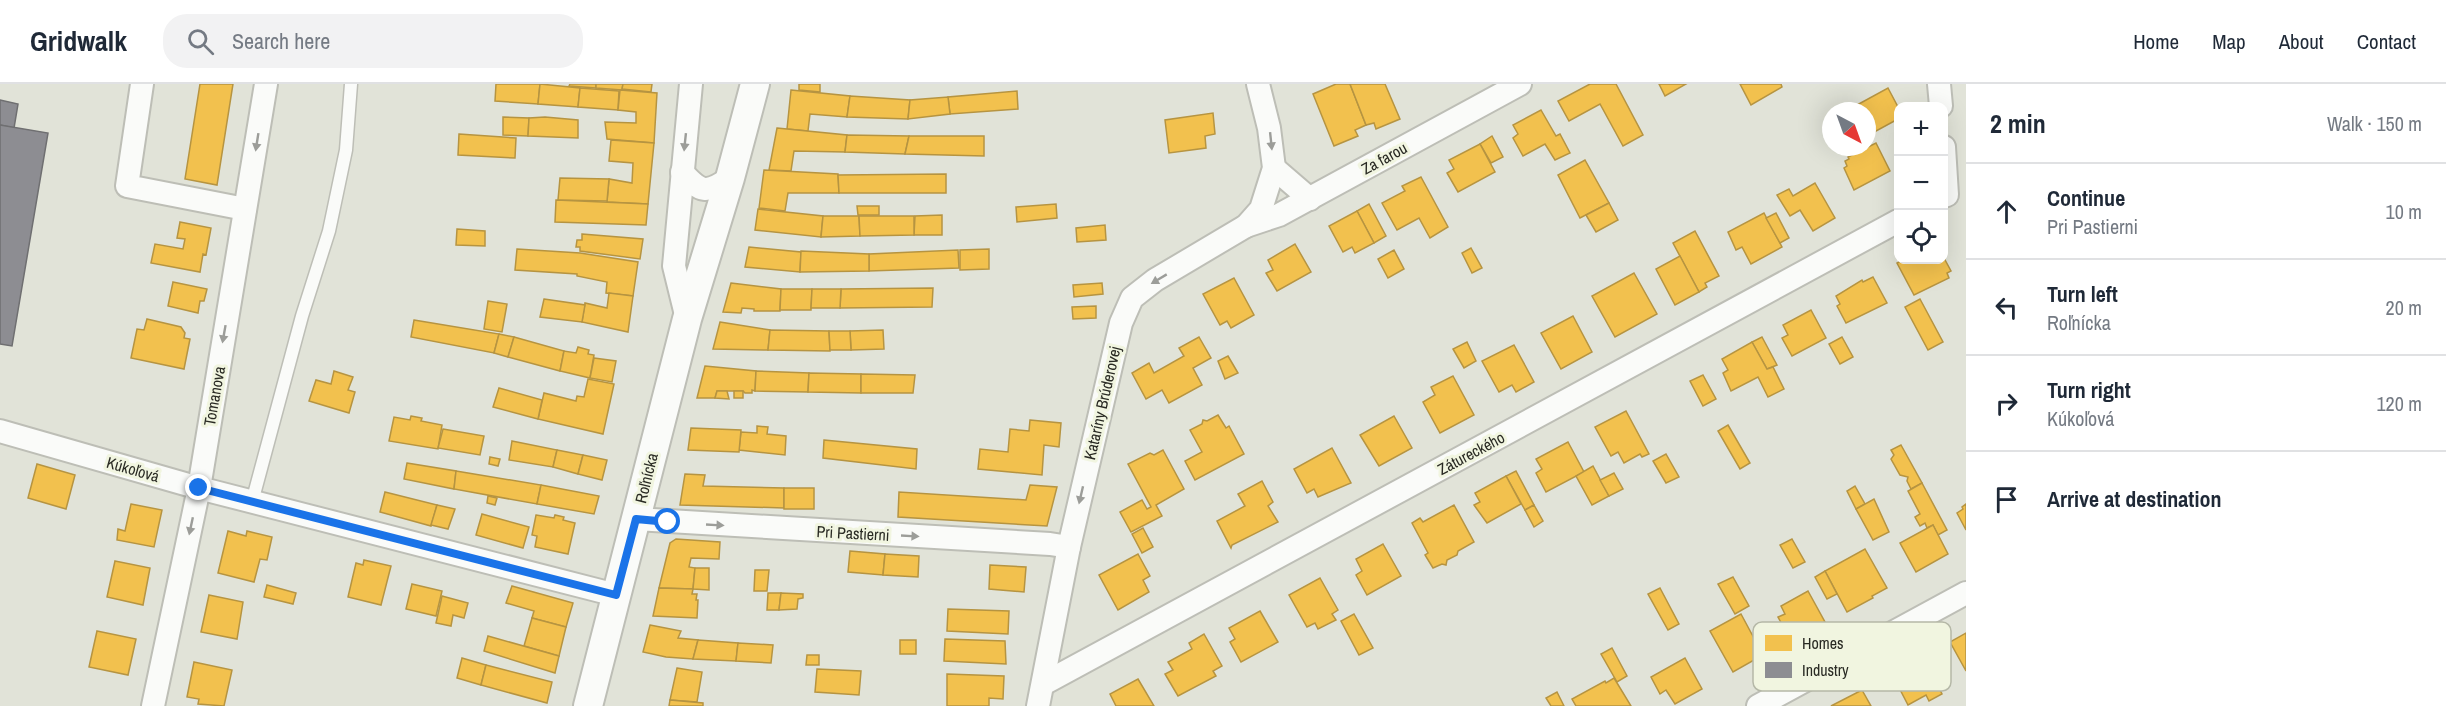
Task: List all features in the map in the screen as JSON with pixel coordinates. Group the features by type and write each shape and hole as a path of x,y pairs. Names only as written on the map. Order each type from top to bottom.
{"street":[{"path":"142,84 127,186 245,209"},
{"name":"Tomanova","path":"153,706 199,488 266,84"},
{"name":"Roľnícka","path":"687,319 674,266 691,84"},
{"name":"Roľnícka","path":"588,706 687,319 730,178 755,84"},
{"name":"Kataríny Brúderovej","path":"1040,695 1069,547 1118,334 1132,298 1155,280 1246,226 1261,209 1274,168 1269,128 1258,84"},
{"name":"Za farou","path":"1246,226 1279,215 1310,199 1520,84"},
{"path":"1939,84 1941,102"},
{"path":"1945,156 1952,198"},
{"path":"1274,168 1310,199"},
{"path":"682,172 702,190 714,189 730,178"},
{"name":"Zátureckého","path":"1040,695 1894,224"},
{"name":"Kúkoľová","path":"0,431 199,488 616,595"},
{"name":"Pri Pastierni","path":"636,519 1069,547"},
{"path":"1913,622 1966,593"},
{"path":"1758,706 1786,691"}],"lane":[{"path":"252,502 292,349 328,231 346,150 351,84"}],"building: Homes":[{"path":"200,84 233,84 217,185 185,179"},
{"path":"496,84 540,84 538,104 495,101"},
{"path":"540,84 580,88 578,107 538,104"},
{"path":"570,84 596,84 596,88 569,86"},
{"path":"596,84 623,84 622,90 596,88"},
{"path":"623,84 652,84 651,92 622,89"},
{"path":"799,84 820,84 820,92 799,90"},
{"path":"1336,84 1350,84 1366,125 1355,130 1358,136 1334,146 1313,94"},
{"path":"1350,84 1385,84 1400,119 1376,129 1374,123 1366,125"},
{"path":"1590,84 1616,84 1643,135 1623,146 1600,104 1569,121 1558,101"},
{"path":"1659,84 1686,84 1665,96"},
{"path":"1740,84 1781,84 1782,87 1751,105"},
{"path":"580,88 619,91 618,110 578,107"},
{"path":"1888,88 1895,102 1894,121 1876,131 1876,102 1862,102"},
{"path":"620,90 657,93 654,143 607,139 605,122 636,123 636,112 618,110"},
{"path":"791,90 850,96 847,117 810,114 808,131 787,129"},
{"path":"1017,91 1018,109 950,114 948,97"},
{"path":"850,96 910,100 908,119 847,117"},
{"path":"948,97 950,114 908,119 910,100"},
{"path":"1541,110 1556,136 1560,134 1570,153 1555,160 1545,144 1523,156 1513,138 1518,134 1513,125"},
{"path":"1213,113 1215,134 1205,136 1206,148 1169,153 1165,120"},
{"path":"503,117 529,118 528,136 503,135"},
{"path":"529,118 578,120 578,138 528,136"},
{"path":"777,128 847,135 845,152 794,151 791,171 769,170"},
{"path":"459,134 516,138 515,158 458,155"},
{"path":"847,135 909,136 905,154 845,152"},
{"path":"909,136 984,136 984,156 905,154"},
{"path":"1492,136 1503,157 1491,163 1480,144"},
{"path":"611,140 654,143 648,204 607,202 609,179 632,183 633,163 609,161"},
{"path":"1876,143 1890,171 1854,190 1844,168 1847,166 1845,161 1849,159 1848,157 1876,156"},
{"path":"1480,144 1495,172 1458,192 1447,173 1454,169 1449,160"},
{"path":"1585,160 1609,203 1580,218 1558,175"},
{"path":"764,170 838,174 839,193 788,193 785,211 759,208"},
{"path":"946,174 946,193 839,193 838,175"},
{"path":"1421,177 1448,227 1430,238 1419,218 1397,230 1382,203 1405,191 1402,186"},
{"path":"560,178 609,179 607,201 558,200"},
{"path":"1815,183 1835,218 1813,231 1800,210 1790,216 1777,195 1789,189 1793,196"},
{"path":"556,200 648,204 646,225 555,222"},
{"path":"1609,203 1618,220 1596,232 1586,215"},
{"path":"1056,204 1057,218 1017,222 1016,207"},
{"path":"1369,204 1386,236 1374,243 1357,211"},
{"path":"857,206 879,206 879,215 858,215"},
{"path":"758,209 823,216 821,237 755,230"},
{"path":"1357,211 1374,243 1355,253 1352,247 1343,252 1329,226"},
{"path":"1764,213 1782,247 1751,264 1742,247 1736,250 1728,232"},
{"path":"1776,213 1789,238 1780,243 1766,218"},
{"path":"942,215 942,235 914,235 915,216"},
{"path":"823,216 859,216 860,236 821,237"},
{"path":"859,216 914,216 914,235 860,236"},
{"path":"180,222 211,228 200,272 151,263 155,244 183,249 185,239 177,238"},
{"path":"1105,225 1106,240 1077,242 1076,228"},
{"path":"457,229 485,231 485,246 456,245"},
{"path":"1695,231 1719,276 1705,283 1707,287 1699,292 1673,243"},
{"path":"582,234 643,239 640,259 580,251 580,247 576,247 577,240 582,240"},
{"path":"1295,244 1311,272 1277,291 1266,273 1273,270 1268,260"},
{"path":"749,247 801,252 800,272 745,267"},
{"path":"1471,248 1482,268 1472,273 1462,253"},
{"path":"517,249 580,253 638,262 633,296 606,293 607,282 577,276 577,274 515,270"},
{"path":"989,249 989,269 960,270 960,250"},
{"path":"958,250 959,268 869,271 869,254"},
{"path":"1394,250 1404,269 1388,278 1378,259"},
{"path":"801,251 869,254 869,271 800,272"},
{"path":"1680,256 1699,292 1675,305 1656,269"},
{"path":"1898,264 1947,264 1951,271 1947,273 1949,278 1914,295"},
{"path":"1634,273 1657,314 1615,337 1592,296"},
{"path":"1873,277 1887,303 1846,323 1837,306 1840,304 1836,296 1862,280 1863,282"},
{"path":"1234,278 1254,315 1231,328 1227,321 1220,325 1203,294"},
{"path":"173,282 207,289 204,301 200,301 198,313 168,306"},
{"path":"731,283 781,289 780,311 754,311 754,309 742,308 741,313 723,312"},
{"path":"1102,283 1103,294 1074,297 1073,285"},
{"path":"933,288 932,307 840,308 841,289"},
{"path":"781,289 812,289 811,310 780,310"},
{"path":"812,289 841,289 840,308 811,308"},
{"path":"609,293 633,296 628,332 582,322 585,303 607,308"},
{"path":"544,299 585,305 582,322 540,317"},
{"path":"1920,299 1943,342 1928,350 1905,307"},
{"path":"488,301 507,304 502,332 484,329"},
{"path":"1096,306 1096,318 1073,319 1072,307"},
{"path":"1811,310 1826,338 1792,356 1782,338 1788,335 1783,325"},
{"path":"1573,316 1592,352 1561,369 1541,333"},
{"path":"147,319 181,327 185,333 184,338 190,339 184,369 131,358 137,329 144,330"},
{"path":"414,320 499,334 494,353 411,337"},
{"path":"720,322 770,330 768,350 713,349"},
{"path":"770,330 829,331 830,351 768,350"},
{"path":"883,330 884,349 851,350 850,331"},
{"path":"829,331 850,331 851,350 830,350"},
{"path":"499,334 514,337 508,357 494,353"},
{"path":"514,337 564,351 560,371 508,357"},
{"path":"1199,337 1211,358 1193,368 1202,385 1169,403 1162,390 1146,399 1132,373 1149,363 1154,373 1184,356 1179,348"},
{"path":"1762,337 1777,365 1767,369 1752,342"},
{"path":"1842,337 1853,357 1840,364 1829,344"},
{"path":"1467,342 1476,361 1464,368 1453,349"},
{"path":"1752,342 1767,369 1773,367 1784,389 1768,397 1758,377 1731,391 1723,373 1728,370 1722,359"},
{"path":"1514,345 1534,382 1516,392 1512,385 1499,392 1482,361"},
{"path":"578,347 589,350 588,354 594,355 590,378 560,371 564,351 576,353"},
{"path":"1228,356 1238,373 1225,379 1218,361"},
{"path":"594,358 616,361 612,382 590,378"},
{"path":"705,366 756,371 755,391 745,393 743,391 717,391 715,398 697,398"},
{"path":"334,371 353,377 348,390 355,392 349,413 309,401 316,380 331,384"},
{"path":"756,371 809,373 808,392 755,391"},
{"path":"809,373 861,374 861,393 808,392"},
{"path":"861,374 915,375 913,393 861,393"},
{"path":"1703,375 1716,399 1703,406 1690,381"},
{"path":"1453,376 1474,415 1440,433 1423,402 1435,395 1431,387"},
{"path":"588,379 614,384 603,434 538,419 544,393 576,401 577,396 584,397"},
{"path":"499,388 542,400 538,419 493,407"},
{"path":"717,391 727,391 729,399 715,398"},
{"path":"734,391 743,391 743,398 734,398"},
{"path":"1626,411 1649,454 1642,457 1640,454 1624,463 1618,452 1611,456 1595,427"},
{"path":"1218,415 1226,428 1229,426 1244,454 1195,480 1185,461 1202,452 1190,430 1202,424 1203,420 1207,421"},
{"path":"411,416 422,418 421,421 442,425 438,449 389,441 394,417 410,420"},
{"path":"1394,416 1412,448 1379,466 1360,435"},
{"path":"1030,420 1061,423 1059,447 1044,445 1042,475 978,469 980,449 1008,452 1010,429 1029,431"},
{"path":"1728,425 1750,463 1740,469 1718,431"},
{"path":"757,426 768,427 767,434 786,436 785,455 739,450 741,432 757,433"},
{"path":"691,428 741,430 739,452 688,450"},
{"path":"443,429 484,436 480,455 438,448"},
{"path":"824,440 917,449 916,469 823,458"},
{"path":"512,441 557,450 553,467 509,460"},
{"path":"1568,442 1584,472 1546,492 1536,473 1542,469 1536,459"},
{"path":"1901,445 1922,483 1911,489 1907,481 1908,477 1900,475 1891,459 1894,455 1891,450"},
{"path":"1332,448 1351,483 1318,497 1314,489 1307,493 1294,469"},
{"path":"557,450 583,455 578,474 553,467"},
{"path":"1163,450 1184,489 1156,505 1162,516 1131,532 1120,512 1142,500 1147,509 1151,507 1128,464 1150,453 1154,455"},
{"path":"1666,454 1679,477 1666,483 1653,461"},
{"path":"583,455 607,460 602,480 578,474"},
{"path":"490,457 500,459 498,466 489,464"},
{"path":"407,463 456,471 454,489 404,479"},
{"path":"37,464 75,475 66,509 28,498"},
{"path":"1593,466 1609,496 1592,505 1576,476"},
{"path":"456,471 541,485 537,504 454,489"},
{"path":"1516,471 1534,505 1525,510 1506,476"},
{"path":"1614,473 1623,489 1609,496 1600,480"},
{"path":"685,474 705,475 703,486 784,488 784,508 680,505"},
{"path":"1506,476 1521,504 1487,523 1474,505 1480,502 1475,493"},
{"path":"1262,481 1273,502 1268,506 1278,522 1232,545 1231,548 1217,521 1245,506 1238,494"},
{"path":"1922,483 1947,530 1938,535 1933,525 1927,528 1925,523 1920,526 1915,517 1920,514 1908,491"},
{"path":"541,485 599,496 594,514 537,504"},
{"path":"1030,485 1057,487 1047,526 898,517 899,492 1026,500"},
{"path":"1855,486 1865,504 1856,509 1847,491"},
{"path":"784,488 814,488 814,509 784,509"},
{"path":"385,492 437,505 431,526 380,512"},
{"path":"488,496 497,498 495,505 487,503"},
{"path":"1874,499 1889,532 1873,540 1856,509"},
{"path":"131,504 162,510 154,547 117,540 118,529 125,531"},
{"path":"1966,504 1966,530 1957,513"},
{"path":"437,505 455,509 448,529 431,525"},
{"path":"1454,505 1474,542 1447,560 1446,565 1442,564 1433,568 1425,555 1428,553 1412,523 1420,518 1423,522"},
{"path":"1534,505 1543,521 1534,527 1525,510"},
{"path":"482,514 529,527 523,548 476,535"},
{"path":"536,515 554,518 555,515 575,523 568,554 535,547 537,536 532,535"},
{"path":"1933,525 1948,554 1916,572 1900,543"},
{"path":"1143,528 1153,547 1142,553 1132,534"},
{"path":"228,531 246,536 247,531 272,537 267,560 260,559 254,582 218,573"},
{"path":"676,539 720,542 719,559 691,558 689,567 695,568 693,589 659,588 670,543"},
{"path":"1792,539 1805,562 1793,568 1780,545"},
{"path":"1383,544 1401,576 1367,595 1356,575 1362,571 1356,559"},
{"path":"1865,549 1887,588 1847,612 1825,571"},
{"path":"850,551 885,554 883,575 848,572"},
{"path":"885,554 919,556 918,577 883,575"},
{"path":"1138,554 1150,576 1143,580 1149,592 1118,610 1099,575"},
{"path":"364,560 391,566 381,605 348,597 356,563 363,565"},
{"path":"115,561 150,568 143,605 107,597"},
{"path":"990,565 1026,567 1024,592 989,589"},
{"path":"695,568 709,568 709,590 693,589"},
{"path":"755,570 769,570 767,591 754,591"},
{"path":"1825,571 1837,594 1827,599 1815,577"},
{"path":"1733,577 1749,606 1735,614 1718,584"},
{"path":"1320,578 1338,610 1332,614 1336,620 1318,629 1315,623 1307,627 1289,595"},
{"path":"412,584 442,591 436,616 406,609"},
{"path":"267,585 296,593 293,604 264,597"},
{"path":"512,586 573,603 566,627 532,618 534,611 506,603"},
{"path":"659,588 693,589 692,594 697,594 696,600 698,600 697,618 653,616"},
{"path":"1660,588 1679,624 1668,630 1648,594"},
{"path":"1808,591 1825,622 1781,622 1778,617 1785,614 1781,606"},
{"path":"768,593 781,593 779,610 767,610"},
{"path":"781,593 803,594 803,598 798,599 797,609 779,610"},
{"path":"209,595 243,602 237,639 201,632"},
{"path":"442,596 468,603 464,618 453,615 451,626 436,623"},
{"path":"948,609 1009,611 1008,634 947,631"},
{"path":"1260,611 1278,642 1241,662 1230,642 1235,639 1229,628"},
{"path":"1354,614 1373,648 1359,655 1341,621"},
{"path":"1741,614 1753,636 1753,661 1733,672 1710,631"},
{"path":"532,618 566,627 559,656 524,646"},
{"path":"650,625 681,631 678,638 698,640 693,659 643,652"},
{"path":"97,631 136,639 128,675 89,667"},
{"path":"1966,633 1966,671 1951,644 1951,641"},
{"path":"1204,634 1222,666 1213,671 1216,676 1178,696 1165,674 1173,670 1168,662 1192,649 1189,643"},
{"path":"488,636 559,656 555,673 484,651"},
{"path":"945,639 1005,641 1006,664 944,661"},
{"path":"698,640 738,643 736,661 693,659"},
{"path":"900,640 916,640 916,654 900,654"},
{"path":"738,643 773,645 771,663 736,661"},
{"path":"1612,648 1627,676 1617,682 1601,654"},
{"path":"807,655 819,655 819,665 806,665"},
{"path":"462,658 486,665 481,685 457,678"},
{"path":"1685,658 1702,689 1675,704 1666,690 1660,694 1651,677"},
{"path":"194,662 232,670 224,706 198,704 199,699 187,697"},
{"path":"486,665 552,682 547,703 481,685"},
{"path":"677,668 702,672 697,702 670,700"},
{"path":"817,669 861,671 859,695 815,692"},
{"path":"947,674 1004,676 1003,699 989,698 989,706 947,706"},
{"path":"1614,678 1631,706 1576,706 1572,699"},
{"path":"1138,679 1154,706 1116,706 1110,694"},
{"path":"1863,691 1871,706 1831,706"},
{"path":"1901,691 1941,691 1942,694 1929,701 1926,695 1908,705"},
{"path":"1557,692 1564,706 1551,706 1546,698"},
{"path":"670,700 703,703 703,706 669,706"}],"building: Industry":[{"path":"0,100 18,104 14,128 0,125"},
{"path":"0,125 48,133 12,346 0,344"}],"route":[{"path":"199,488 616,595 636,519 668,522"}]}
